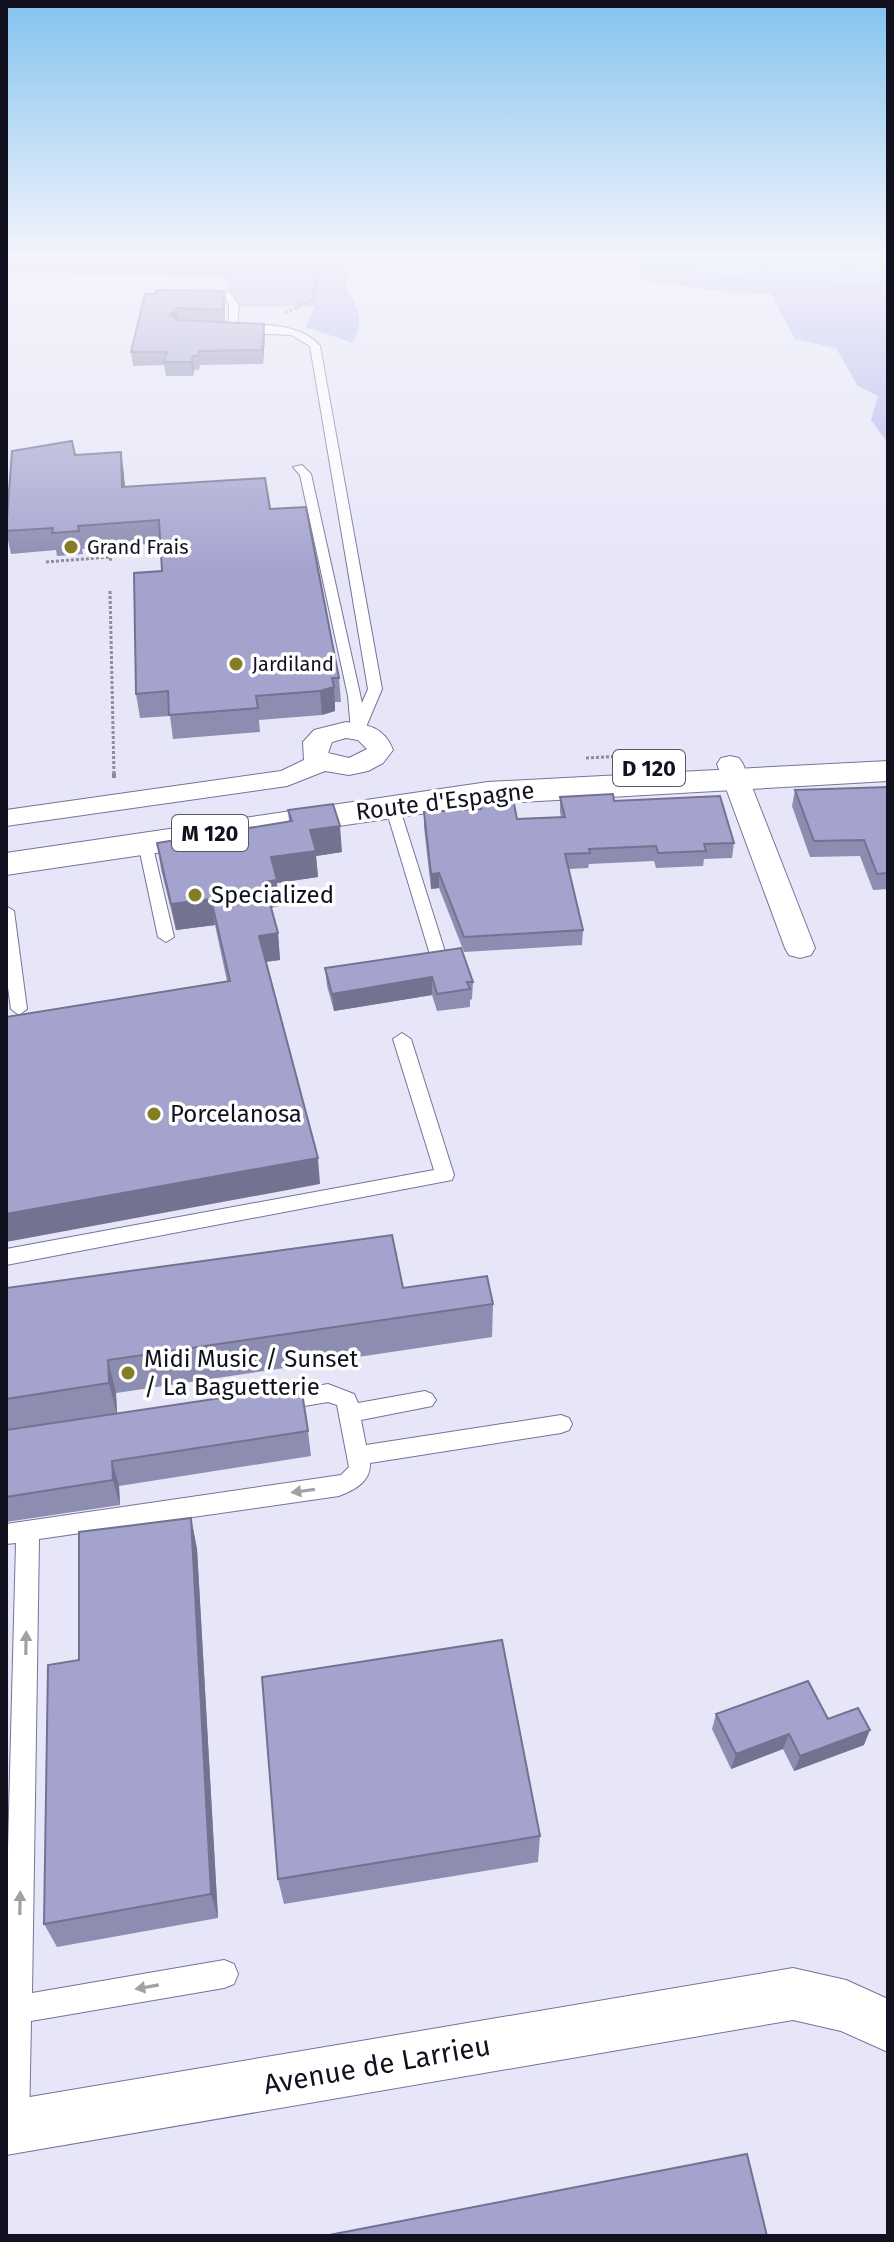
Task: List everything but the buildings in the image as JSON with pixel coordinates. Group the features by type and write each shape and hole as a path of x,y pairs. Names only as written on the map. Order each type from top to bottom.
{"main road":[{"name":"Route d'Espagne","path":"6,846 406,799 888,757"},
{"name":"Route d'Espagne","path":"733,772 888,771"},
{"name":"Route d'Espagne","path":"6,864 406,799"}],"street":[{"path":"6,818 287,778 322,762 349,767 374,758 380,750 378,742 358,731"},
{"path":"733,772 800,948"},
{"name":"Avenue de Larrieu","path":"10,2127 748,1999 793,1994 846,2006 887,2022"}],"lane":[{"path":"318,361 375,689 358,731"},
{"path":"298,467 305,474 355,696 358,731"},
{"path":"406,799 439,958"},
{"path":"145,843 166,937"},
{"path":"6,911 19,1009"},
{"path":"6,1257 445,1175 402,1039"},
{"path":"10,2127 18,2009 17,1533 339,1486 356,1475 360,1469 347,1400 328,1393 266,1403"},
{"path":"351,1413 425,1400"},
{"path":"358,1456 561,1424"},
{"path":"18,2009 224,1974"}],"path":[{"path":"46,562 110,557 111,562"},
{"path":"110,591 114,788"}],"shaded area":[{"path":"843,361 888,361 888,443 871,420 878,396 858,386"}],"place":[{"name":"Grand Frais","path":"71,547"},
{"name":"Jardiland","path":"236,664"},
{"name":"Specialized","path":"195,895"},
{"name":"Porcelanosa","path":"154,1114"},
{"name":"Midi Music / Sunset / La Baguetterie","path":"128,1373"}]}
